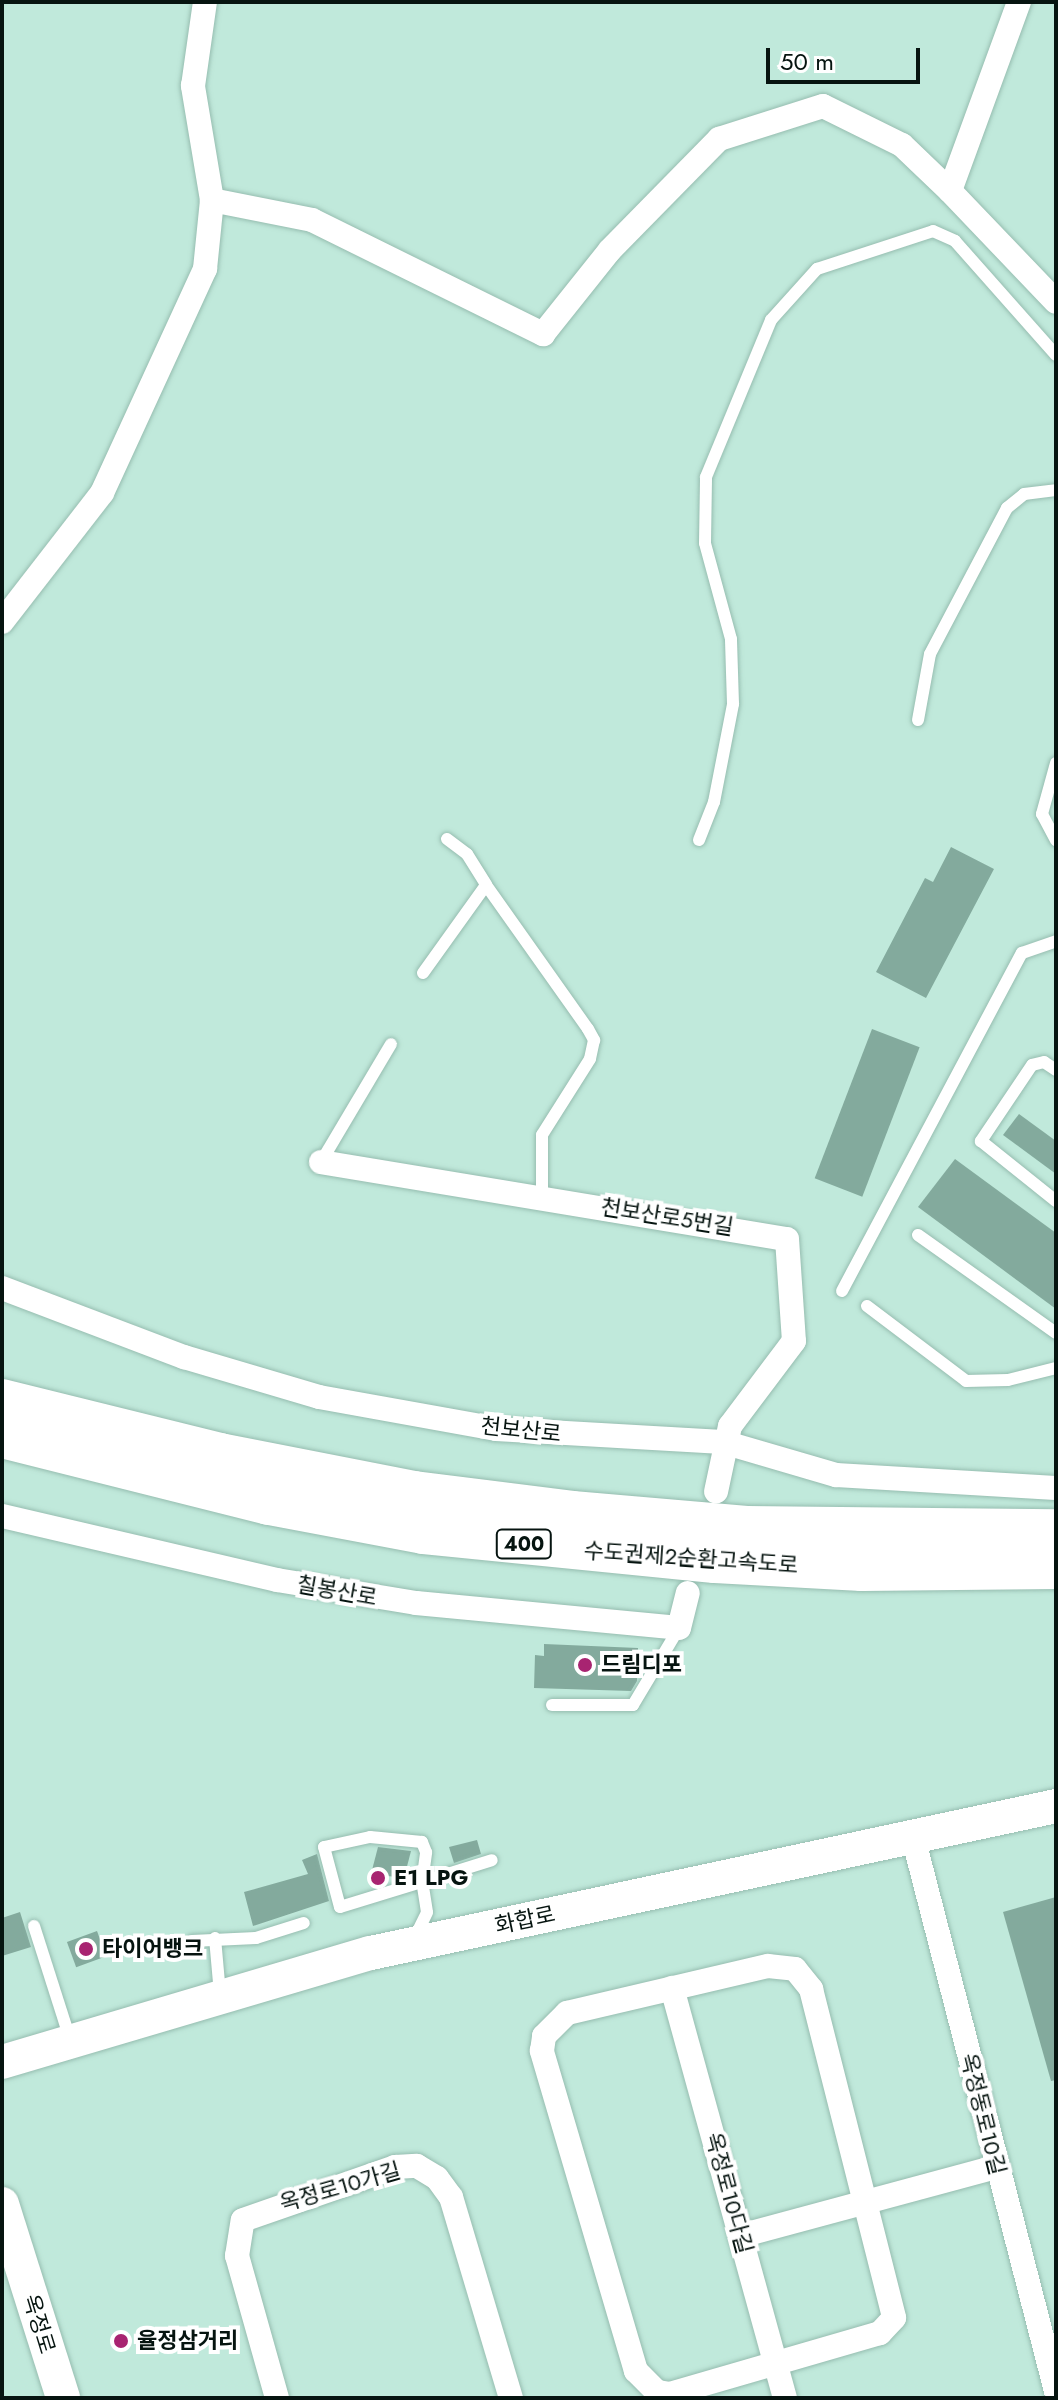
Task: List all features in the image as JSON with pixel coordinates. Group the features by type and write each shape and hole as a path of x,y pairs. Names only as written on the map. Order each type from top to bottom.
{"highway":[{"path":"2,1393 58,1417"},
{"name":"수도권제2순환고속도로","path":"2,1401 58,1417 414,1493 572,1513 746,1528 1056,1531"},
{"name":"수도권제2순환고속도로","path":"2,1436 269,1503 424,1532 715,1561 862,1569 1056,1567"}],"main road":[{"name":"화합로","path":"2,2062 405,1946 452,1924 913,1837 1056,1806"},
{"name":"옥정로","path":"2,2204 63,2398"}],"street":[{"path":"2,622 102,493 145,408 169,335 205,269 212,200 193,86 205,2"},
{"path":"950,191 1019,2"},
{"path":"212,200 312,220 543,334 610,250 719,139 823,106 902,145 1056,302"},
{"name":"천보산로5번길","path":"321,1162 787,1239 794,1341 723,1442"},
{"name":"천보산로","path":"2,1288 184,1357 319,1397 496,1429 723,1442 836,1475 1056,1488"},
{"path":"716,1492 723,1442"},
{"name":"칠봉산로","path":"2,1516 348,1594 679,1628"},
{"path":"679,1628 688,1593"},
{"name":"옥정동로10길","path":"913,1837 1056,2391"},
{"path":"768,1966 804,1976 865,2203 895,2311 892,2325 775,2364 670,2394 640,2380 542,2051 548,2025 567,2013 768,1966"},
{"name":"옥정로10다길","path":"672,1988 785,2398"},
{"name":"옥정로10가길","path":"277,2398 237,2256 235,2238 243,2220 395,2167 417,2166 451,2197 511,2398"},
{"path":"740,2236 996,2167"}],"lane":[{"path":"699,840 714,802 733,704 731,639 705,543 706,477 771,320 817,269 933,231 955,241 1056,355"},
{"path":"918,720 930,654 1007,508 1024,494 1056,490"},
{"path":"1056,763 1042,814 1056,840"},
{"path":"447,839 467,854 594,1040 590,1059 542,1135 542,1197"},
{"path":"423,973 486,885"},
{"path":"842,1291 1022,953 1056,941"},
{"path":"321,1162 391,1044"},
{"path":"1056,1070 1044,1062 1032,1065 981,1141 1056,1201"},
{"path":"918,1235 1056,1333"},
{"path":"867,1306 966,1381 1008,1380 1056,1368"},
{"path":"552,1705 633,1705 679,1628"},
{"path":"405,1946 423,1927 425,1901 422,1882 422,1842 370,1837 322,1852 340,1907 422,1882 492,1860"},
{"path":"425,1901 452,1924"},
{"path":"192,1941 256,1938 304,1923"},
{"path":"34,1926 71,2042"},
{"path":"215,1938 213,1974 221,1997"}],"building":[{"path":"951,847 994,869 926,998 876,972 925,878 933,882"},
{"path":"872,1029 920,1047 862,1197 815,1178"},
{"path":"1019,1114 1056,1141 1056,1174 1003,1135"},
{"path":"955,1159 1056,1233 1056,1309 918,1207"},
{"path":"544,1644 638,1648 637,1681 631,1691 534,1688 535,1655 544,1656"},
{"path":"477,1840 481,1854 454,1863 449,1847"},
{"path":"378,1847 411,1851 404,1878 371,1874"},
{"path":"317,1854 329,1901 253,1926 244,1892 308,1874 302,1860"},
{"path":"1056,1897 1056,2080 1051,2081 1003,1912"},
{"path":"20,1912 31,1947 2,1956 2,1918"},
{"path":"97,1931 106,1956 76,1967 67,1942"}],"place":[{"name":"드림디포","path":"585,1665"},
{"name":"E1 LPG","path":"378,1878"},
{"name":"타이어뱅크","path":"86,1949"},
{"name":"율정삼거리","path":"121,2341"}]}
